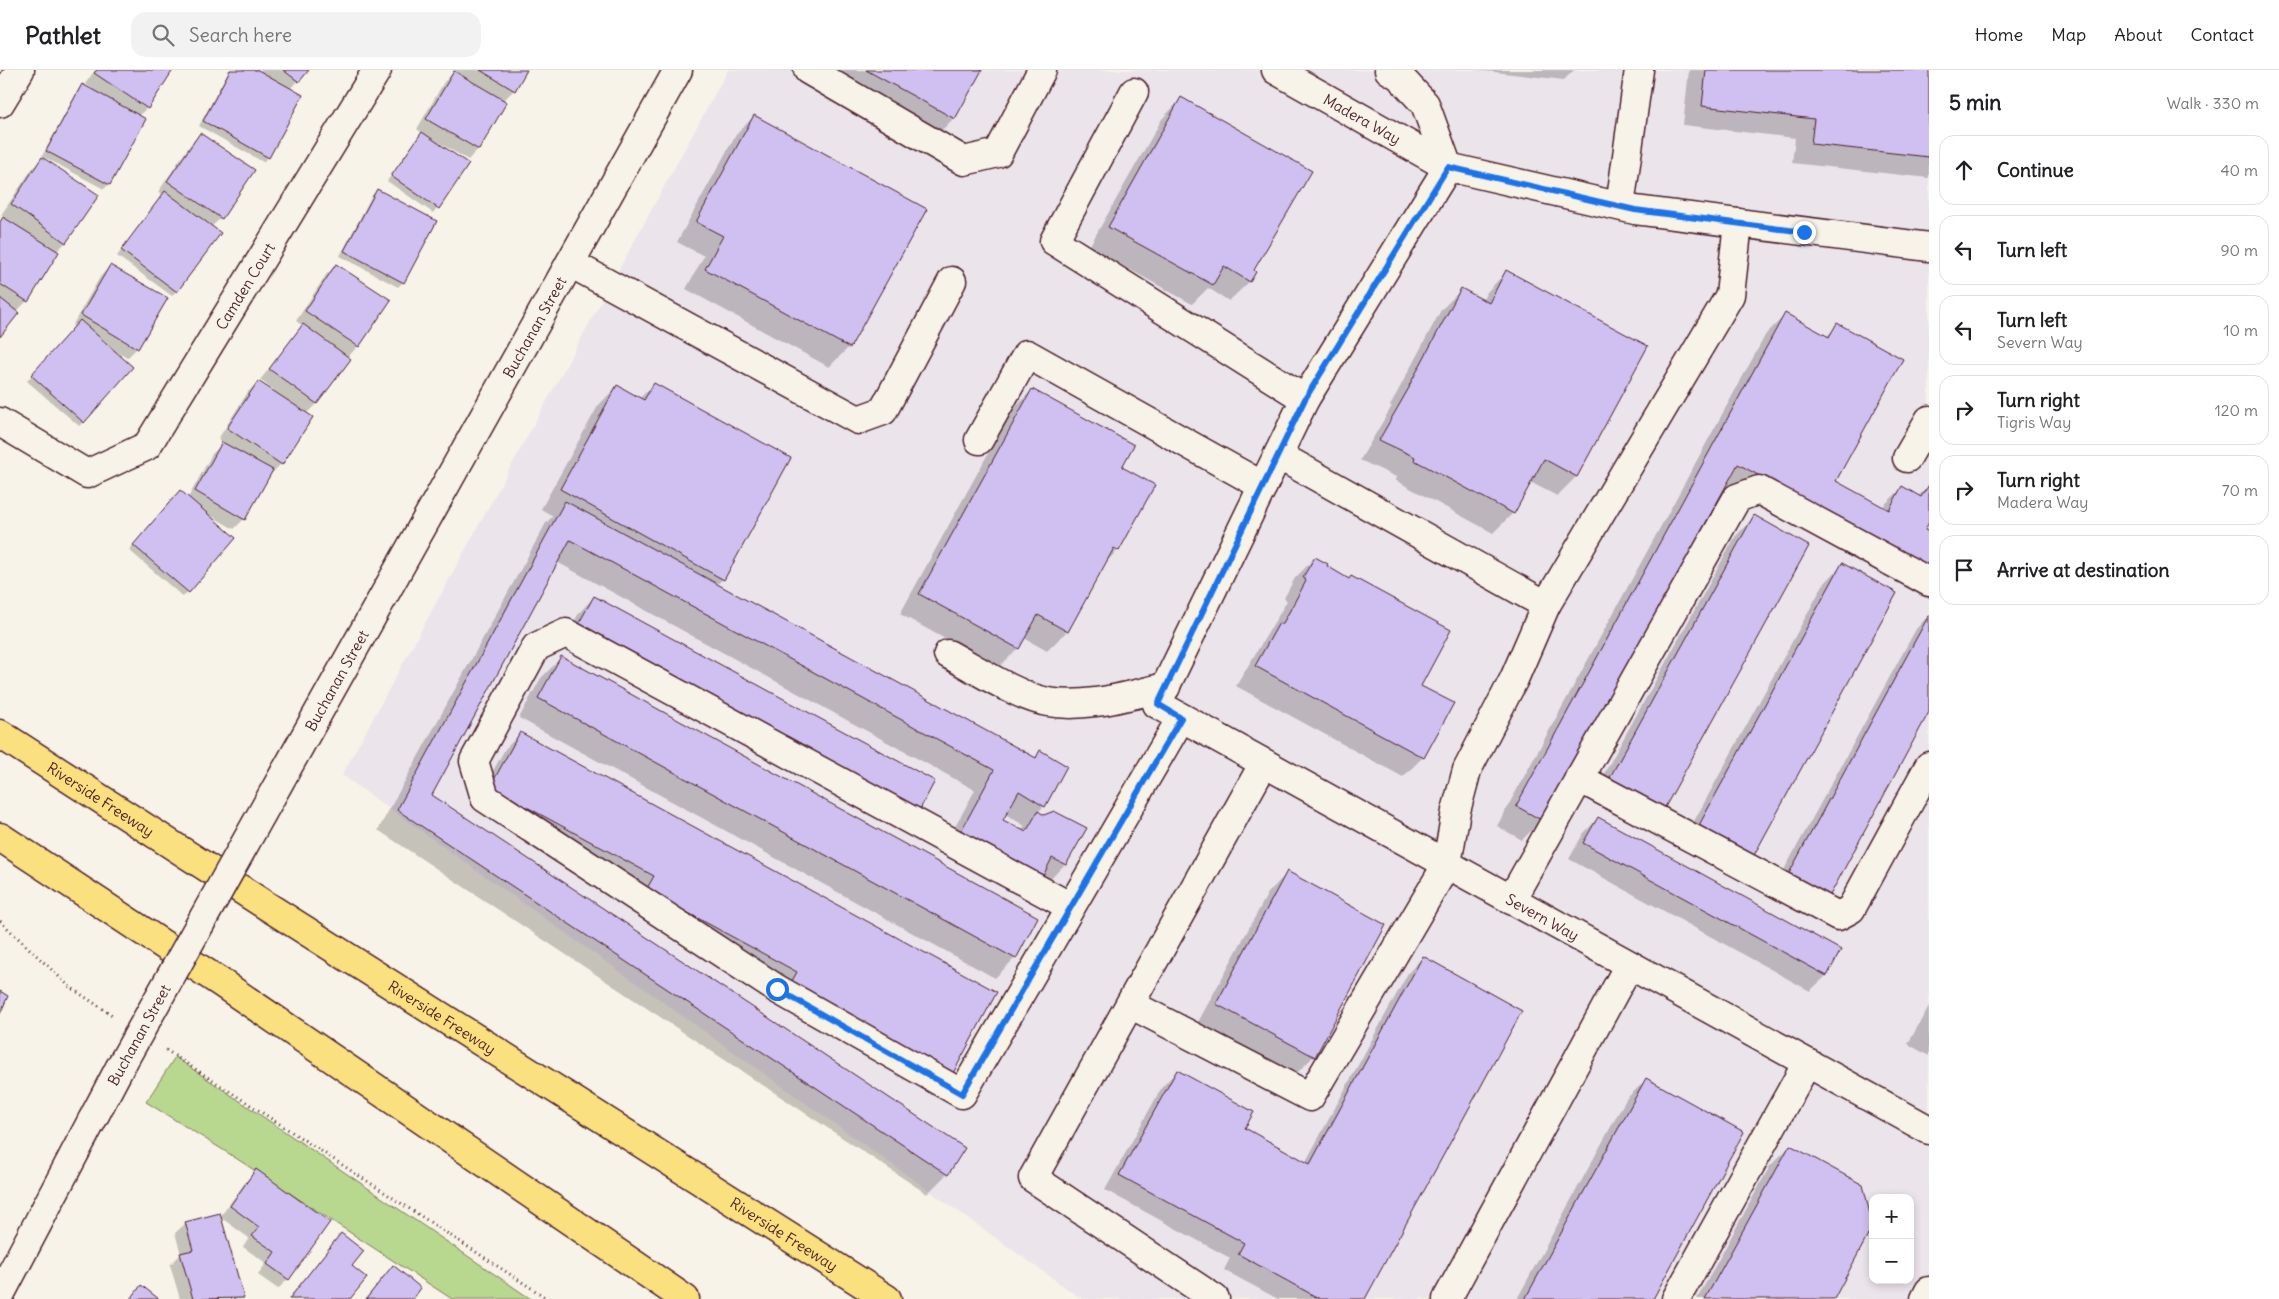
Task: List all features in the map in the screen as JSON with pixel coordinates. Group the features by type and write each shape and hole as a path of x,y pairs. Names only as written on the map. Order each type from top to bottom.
{"highway":[{"name":"Riverside Freeway","path":"0,734 887,1299"},
{"path":"0,837 220,982 685,1299"}],"street":[{"path":"0,103 20,70"},
{"name":"Camden Court","path":"0,422 87,474 147,446 377,70"},
{"name":"Buchanan Street","path":"0,1295 119,1069 678,70"},
{"path":"808,70 964,161 998,153 1042,70"},
{"name":"Madera Way","path":"1276,70 1448,167 1635,210 1929,247"},
{"path":"1070,907 566,633 536,647 474,761 485,798 777,989 962,1094 1070,907 1168,703 1263,486 1305,399 1448,167 1425,104 1399,76 1389,70"},
{"path":"1620,206 1639,70"},
{"path":"1134,92 1054,241 1305,399"},
{"path":"1130,1004 1310,1097 1447,864 1456,811 1467,770 1514,679 1546,605 1730,295 1738,223"},
{"path":"570,263 858,420 883,411 952,281"},
{"path":"979,440 1027,354 1263,486"},
{"path":"1907,458 1929,420"},
{"path":"1278,455 1546,605"},
{"path":"1511,900 1737,498 1759,490 1929,582"},
{"path":"948,654 1026,695 1048,702 1071,704 1099,701 1168,703"},
{"name":"Severn Way","path":"1168,703 1264,763 1929,1130"},
{"path":"1215,1299 1033,1178 1264,763"},
{"path":"1579,778 1838,916 1851,909 1929,766"},
{"path":"1447,1299 1629,965"},
{"path":"1676,1299 1807,1063"},
{"path":"1925,1299 1929,1291"}],"path":[{"path":"0,921 70,987 119,1019"},
{"path":"161,1046 548,1299"}],"shaded area":[{"path":"728,70 1929,70 1929,1299 1082,1299 342,775"}],"green space":[{"path":"175,1057 531,1299 452,1299 228,1153 146,1102"}],"building":[{"path":"97,70 173,70 148,109 94,73"},
{"path":"230,70 258,70 303,95 269,158 203,121"},
{"path":"283,70 309,70 299,82"},
{"path":"480,70 527,70 515,91"},
{"path":"866,70 982,70 955,119"},
{"path":"1706,70 1929,70 1929,157 1811,144 1814,119 1702,106"},
{"path":"454,71 507,102 479,150 426,119"},
{"path":"82,84 146,119 110,185 46,151"},
{"path":"1181,97 1312,171 1254,270 1256,272 1250,282 1224,266 1213,285 1108,227"},
{"path":"754,115 927,209 850,348 705,269 723,236 696,222"},
{"path":"422,132 469,164 439,209 391,176"},
{"path":"200,133 255,170 222,219 167,181"},
{"path":"42,157 99,195 66,243 11,204"},
{"path":"377,189 437,221 404,283 344,251"},
{"path":"165,191 221,233 177,292 121,250"},
{"path":"3,217 59,252 28,302 0,284 0,222"},
{"path":"336,264 391,300 359,347 305,311"},
{"path":"110,265 168,298 138,349 81,315"},
{"path":"1506,270 1648,346 1577,477 1544,459 1514,514 1414,460 1415,457 1379,440 1410,386 1461,288 1489,303"},
{"path":"0,298 19,313 0,337"},
{"path":"1785,313 1829,337 1837,323 1903,359 1836,481 1889,510 1902,486 1921,497 1929,485 1929,522 1925,530 1929,532 1929,569 1738,464 1543,821 1516,806"},
{"path":"80,320 133,367 84,423 31,375"},
{"path":"303,324 351,359 317,404 269,369"},
{"path":"258,381 313,417 282,465 227,428"},
{"path":"654,383 791,458 724,580 560,489 617,385 644,400"},
{"path":"1032,389 1134,445 1122,467 1155,485 1119,551 1114,548 1068,632 1038,615 1019,649 919,594"},
{"path":"222,442 273,470 245,520 195,491"},
{"path":"180,490 236,538 189,593 133,545"},
{"path":"565,501 1036,758 1040,750 1067,766 1045,807 1019,791 1003,820 1026,832 1038,811 1044,815 1054,811 1087,828 1066,865 1052,858 1043,876 961,831 994,770 570,540 432,795 965,1148 948,1175 397,810"},
{"path":"1754,515 1809,546 1664,809 1609,779"},
{"path":"1315,557 1349,579 1351,576 1451,630 1421,686 1454,703 1424,758 1255,666 1279,623 1282,625 1306,581 1303,577"},
{"path":"1842,563 1897,593 1753,857 1698,827"},
{"path":"594,596 935,781 920,809 579,623"},
{"path":"1929,615 1929,712 1829,897 1788,875"},
{"path":"561,656 1038,917 1016,959 538,698"},
{"path":"520,732 997,992 952,1075 789,986 797,972 646,890 654,876 490,787"},
{"path":"1598,817 1841,950 1827,976 1583,843"},
{"path":"1287,871 1386,925 1315,1057 1216,1004"},
{"path":"1423,956 1522,1011 1365,1299 1320,1299 1238,1254 1244,1243 1119,1175 1177,1070 1254,1112 1245,1128 1310,1164"},
{"path":"0,991 8,996 0,1014"},
{"path":"1646,1078 1744,1132 1653,1299 1525,1299"},
{"path":"1790,1145 1863,1185 1869,1210 1869,1233 1834,1299 1705,1299"},
{"path":"256,1169 330,1222 289,1280 267,1264 275,1252 252,1236 259,1227 230,1206"},
{"path":"220,1213 244,1298 193,1299 180,1253 193,1250 185,1222"},
{"path":"341,1233 364,1251 352,1266 367,1278 350,1299 289,1299"},
{"path":"393,1265 421,1288 413,1299 366,1299"},
{"path":"141,1285 159,1299 131,1299"}],"route":[{"path":"777,989 962,1094 1181,718 1158,704 1305,399 1448,167 1635,210 1804,232"}]}
